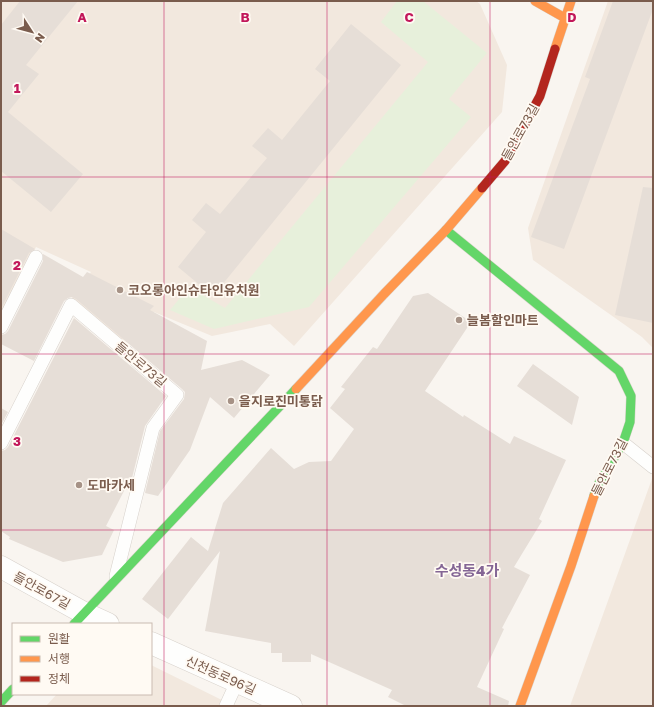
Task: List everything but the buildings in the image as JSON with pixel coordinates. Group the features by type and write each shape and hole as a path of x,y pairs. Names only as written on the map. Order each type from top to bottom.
{"street":[{"path":"535,1 565,18"},
{"name":"들안로73길","path":"79,619 446,230 505,161 540,96 571,1"},
{"name":"들안로73길","path":"446,230 620,371 630,396 630,422 623,443 596,488 571,566 520,706"},
{"name":"들안로67길","path":"1,568 79,619"},
{"path":"79,619 102,623"},
{"name":"신천동로96길","path":"152,643 291,706"},
{"path":"1,702 12,690"}],"lane":[{"path":"1,327 36,257"},
{"name":"들안로73길","path":"1,443 70,305 177,395 153,428 114,581"},
{"path":"623,443 653,467"},
{"path":"226,706 237,682"}],"shaded area":[{"path":"1,1 476,1 480,4 507,65 502,112 294,346 270,324 212,336 154,312 125,345 71,299 91,272 36,247 1,317"},
{"path":"608,1 653,1 653,348 642,337 533,260 528,228"},
{"path":"653,476 653,706 570,706"},
{"path":"152,665 234,706 46,706 56,695 152,695"}],"green space":[{"path":"397,1 423,1 487,53 449,99 471,117 309,307 214,329 170,310 189,287 225,308 428,62 381,22"}],"traffic: fast":[{"path":"446,230 619,371 631,396 630,422 623,443 596,488 594,496"},
{"path":"75,623 296,389"},
{"path":"1,702 12,690"}],"traffic: slow":[{"path":"535,1 565,18"},
{"path":"555,49 571,1"},
{"path":"296,389 446,230 482,188"},
{"path":"520,706 571,566 594,496"}],"traffic: jam":[{"path":"482,188 505,161 540,96 555,49"}],"place":[{"name":"코오롱아인슈타인유치원","path":"120,290"},
{"name":"늘봄할인마트","path":"459,320"},
{"name":"을지로진미통닭","path":"231,401"},
{"name":"도마카세","path":"79,485"}],"district":[{"name":"수성동4가","path":"467,570"}]}
